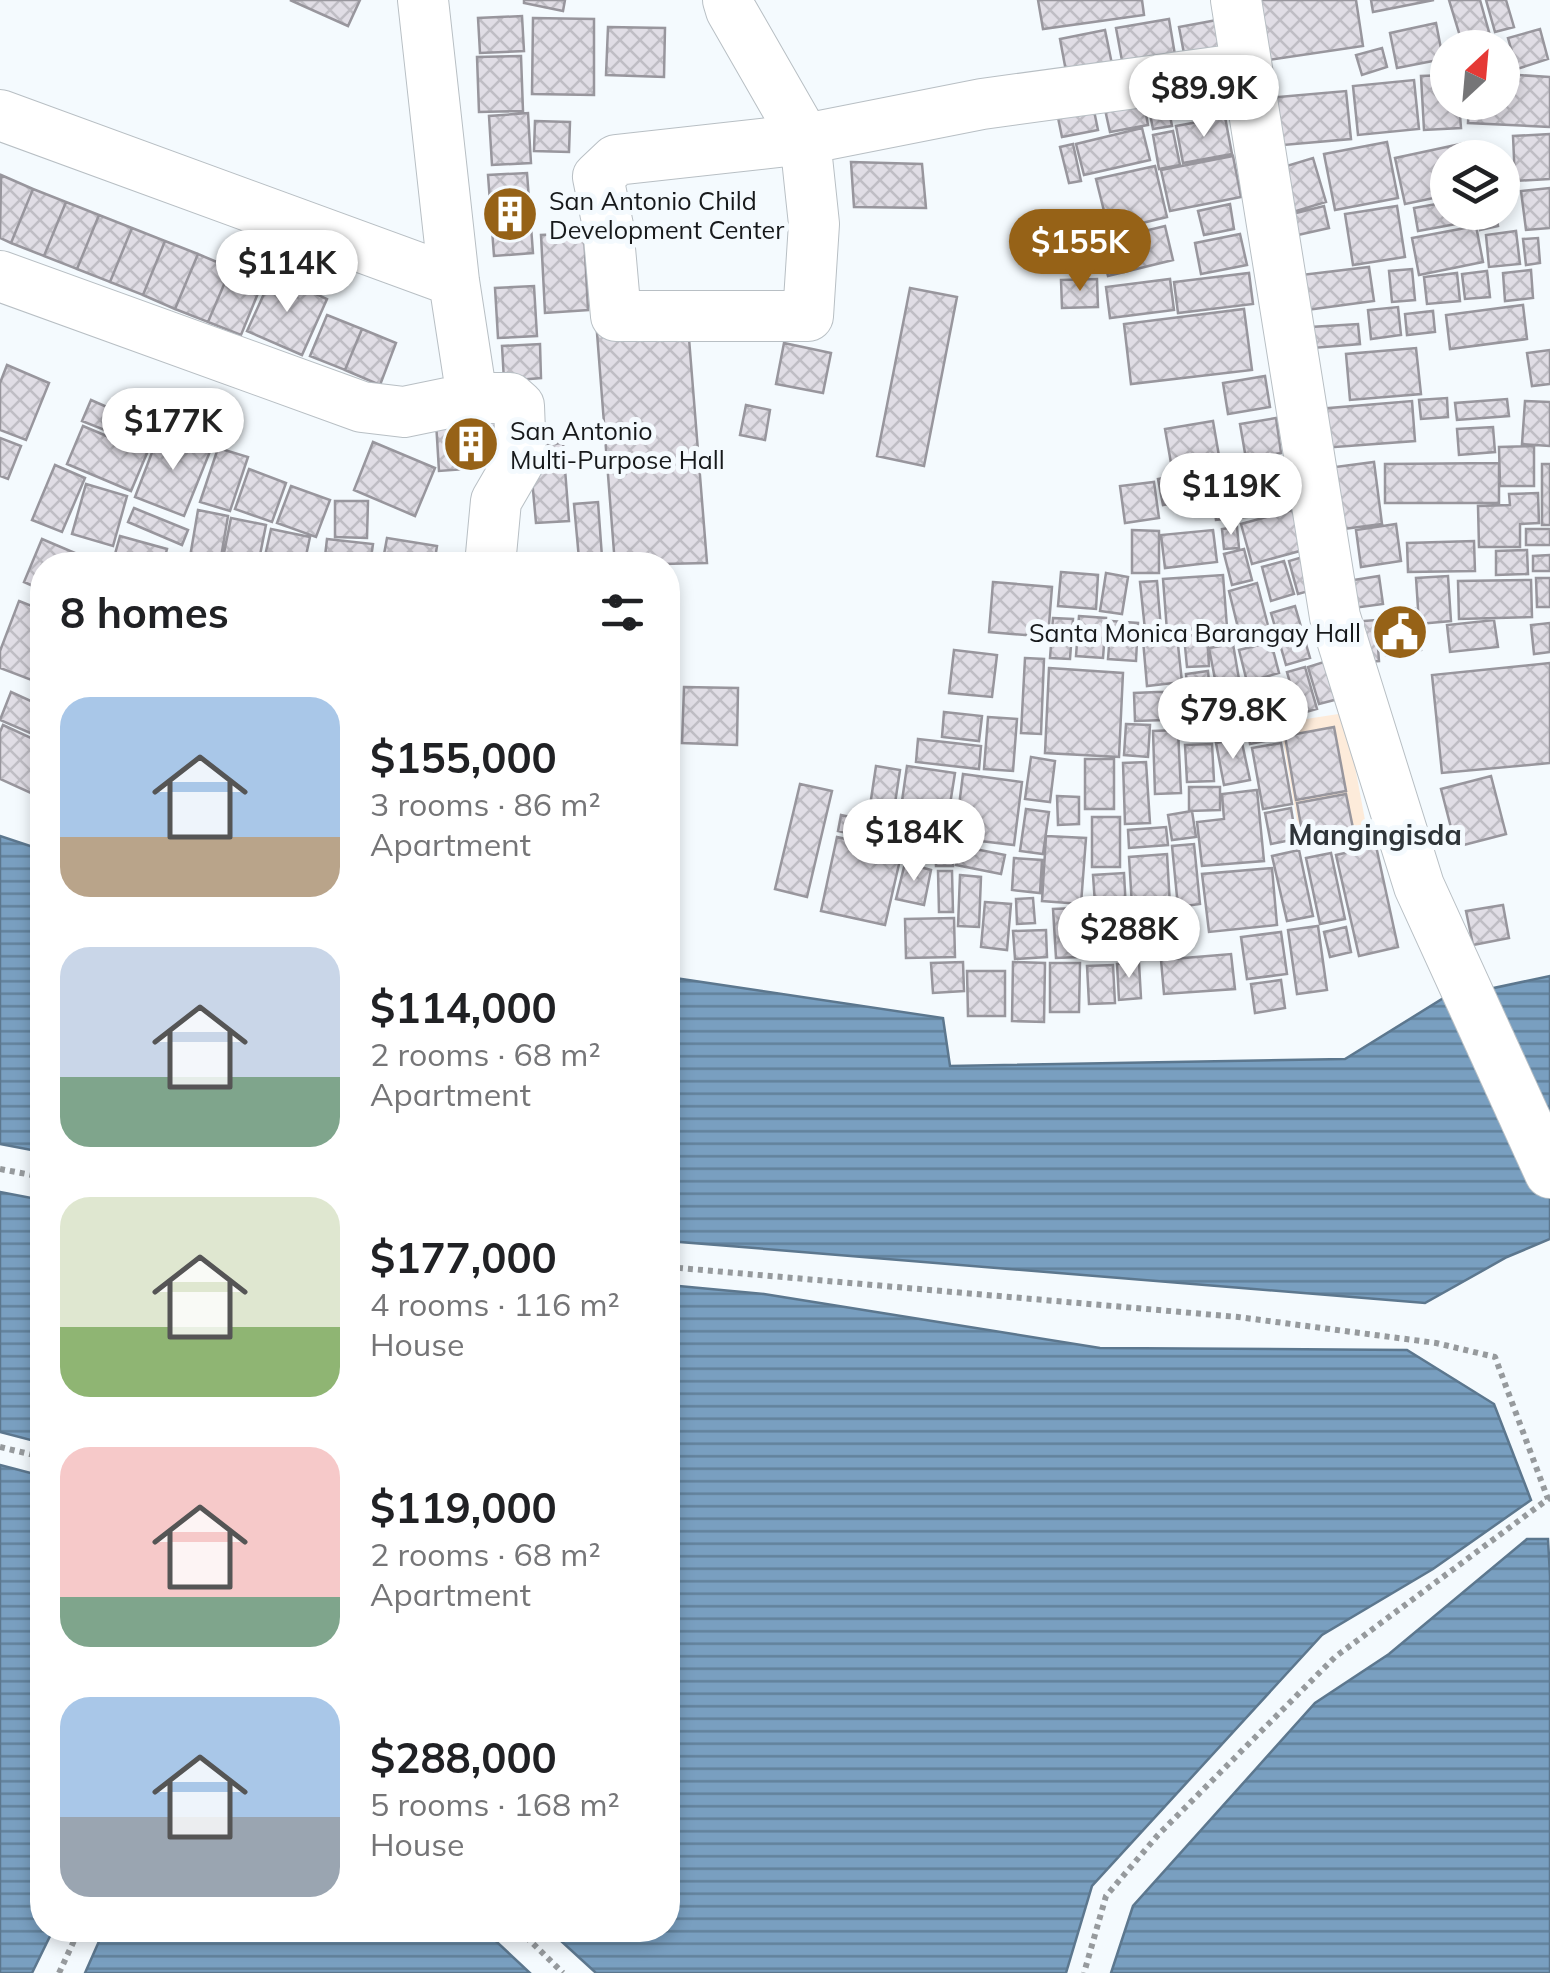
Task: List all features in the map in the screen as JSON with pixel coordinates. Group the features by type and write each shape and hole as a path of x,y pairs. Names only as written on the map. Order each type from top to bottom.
{"street":[{"path":"423,0 454,281 472,398"},
{"path":"728,0 805,138 814,224 808,316 616,316 608,226 598,177 616,160 805,138 982,104 1246,68"},
{"path":"1236,0 1335,616 1419,886 1550,1173"},
{"path":"0,115 454,281"},
{"path":"0,276 362,407 404,412 472,398 510,398 519,406 521,458 496,501 491,552"}],"path":[{"path":"0,1170 30,1174"},
{"path":"680,1268 1238,1317 1436,1343 1495,1357 1550,1509"},
{"path":"0,1448 30,1455"},
{"path":"1084,1973 1106,1896 1158,1835 1335,1657 1548,1499"},
{"path":"59,1973 73,1942"},
{"path":"531,1942 563,1973"}],"shaded area":[{"path":"1345,713 1368,836 1302,849 1280,723"}],"water":[{"path":"0,836 30,846 30,1150 0,1144"},
{"path":"1550,976 1550,1239 1507,1257 1425,1303 680,1242 680,979 943,1018 950,1066 1345,1059 1442,999"},
{"path":"0,1192 30,1198 30,1440 0,1432"},
{"path":"680,1286 764,1294 1100,1348 1407,1350 1494,1404 1531,1500 1433,1569 1322,1635 1092,1886 1066,1973 596,1973 562,1942 680,1942"},
{"path":"0,1465 30,1473 30,1942 47,1942 32,1973 0,1973"},
{"path":"1527,1539 1548,1539 1550,1576 1550,1973 1111,1973 1133,1906 1315,1703 1389,1654"},
{"path":"99,1942 497,1942 530,1973 85,1973"}],"building":[{"path":"290,0 360,0 348,26"},
{"path":"524,0 565,0 563,11"},
{"path":"1038,0 1142,0 1144,15 1043,29"},
{"path":"1259,0 1356,0 1363,46 1268,60"},
{"path":"1371,0 1434,0 1373,12"},
{"path":"1449,0 1480,0 1488,30 1458,30"},
{"path":"1486,0 1506,0 1514,27 1494,30"},
{"path":"522,16 524,51 480,53 478,18"},
{"path":"533,18 594,19 594,95 532,94"},
{"path":"1169,19 1177,67 1125,77 1116,28"},
{"path":"1217,20 1224,52 1185,59 1179,27"},
{"path":"1436,23 1437,30 1430,30 1430,62 1397,68 1390,33"},
{"path":"608,27 665,28 664,77 606,75"},
{"path":"1540,29 1548,59 1520,68 1520,35"},
{"path":"1105,30 1114,74 1068,82 1060,39"},
{"path":"1382,48 1387,67 1362,75 1356,55"},
{"path":"521,56 523,111 479,112 477,57"},
{"path":"1520,75 1550,77 1550,127 1468,123 1520,120"},
{"path":"1221,76 1227,108 1176,118 1170,86"},
{"path":"1421,76 1430,76 1430,120 1460,120 1461,128 1424,130"},
{"path":"1414,80 1419,129 1358,135 1353,86"},
{"path":"1346,91 1351,139 1272,146 1267,98"},
{"path":"1143,98 1148,125 1110,132 1104,105"},
{"path":"1167,100 1172,126 1153,129 1148,104"},
{"path":"1092,101 1098,130 1062,137 1056,108"},
{"path":"528,113 531,163 492,165 489,116"},
{"path":"1225,117 1232,154 1183,163 1176,126"},
{"path":"535,121 570,122 569,152 534,151"},
{"path":"1142,128 1150,160 1084,175 1076,144"},
{"path":"1173,131 1180,165 1159,169 1153,135"},
{"path":"1550,134 1550,179 1520,181 1520,140 1513,140 1513,136"},
{"path":"1387,142 1398,198 1335,210 1324,154"},
{"path":"1073,144 1081,181 1069,183 1060,147"},
{"path":"1430,150 1430,199 1405,204 1395,158"},
{"path":"1233,156 1241,197 1170,211 1161,170"},
{"path":"1313,158 1326,202 1283,215 1270,171"},
{"path":"851,162 922,164 926,208 854,207"},
{"path":"1155,166 1167,217 1109,231 1096,179"},
{"name":"San Antonio Child Development Center","path":"527,173 533,253 494,256 488,175"},
{"path":"1,175 33,189 11,243 0,238"},
{"path":"1550,188 1550,228 1526,230 1521,191"},
{"path":"33,189 66,202 44,256 11,243"},
{"path":"66,202 99,215 77,269 44,256"},
{"path":"1230,204 1234,229 1204,235 1198,211"},
{"path":"1430,205 1430,229 1418,231 1414,208"},
{"path":"1324,206 1329,228 1289,237 1284,216"},
{"path":"1397,206 1405,257 1353,265 1345,214"},
{"path":"99,215 132,228 110,282 77,269"},
{"path":"1165,226 1173,260 1108,276 1099,242"},
{"path":"132,228 165,241 143,295 110,282"},
{"path":"1477,230 1483,262 1419,275 1412,238"},
{"path":"1516,231 1520,264 1489,267 1486,235"},
{"path":"584,233 588,310 545,313 541,235"},
{"path":"1240,234 1247,265 1201,274 1195,243"},
{"path":"1538,238 1540,263 1526,265 1523,239"},
{"path":"165,241 198,254 175,309 143,295"},
{"path":"198,254 231,268 208,322 175,309"},
{"path":"1369,267 1374,301 1306,310 1301,275"},
{"path":"231,268 263,281 241,335 208,322"},
{"path":"1412,269 1415,300 1392,302 1389,271"},
{"path":"1531,270 1533,298 1505,301 1503,273"},
{"path":"1487,271 1490,297 1465,299 1462,274"},
{"path":"1249,273 1253,304 1178,313 1174,282"},
{"path":"1457,273 1460,301 1427,304 1424,277"},
{"path":"273,274 327,299 302,355 247,331"},
{"path":"1097,279 1098,307 1062,308 1061,280"},
{"path":"1170,279 1174,310 1110,318 1106,287"},
{"path":"534,286 537,336 498,338 495,288"},
{"path":"910,288 957,297 924,466 877,456"},
{"path":"1523,305 1527,339 1450,349 1446,315"},
{"path":"1398,307 1401,335 1371,339 1368,310"},
{"path":"1244,309 1252,370 1131,384 1124,324"},
{"path":"1433,311 1435,332 1407,335 1405,314"},
{"path":"327,315 362,329 345,370 310,356"},
{"path":"1358,324 1360,344 1313,348 1311,327"},
{"path":"688,326 707,563 680,564 680,552 614,552 597,333"},
{"path":"362,329 396,343 380,385 345,370"},
{"path":"784,343 831,353 823,393 776,384"},
{"path":"540,344 541,378 504,381 502,346"},
{"path":"1416,348 1421,394 1350,400 1346,354"},
{"path":"1550,350 1550,384 1532,386 1527,353"},
{"path":"7,365 49,383 26,440 0,430 0,383"},
{"path":"1265,376 1270,407 1228,414 1223,383"},
{"path":"1447,398 1448,417 1421,419 1419,400"},
{"path":"1507,399 1509,416 1457,420 1455,403"},
{"path":"91,400 116,411 107,431 82,421"},
{"path":"1412,401 1415,441 1322,448 1318,409"},
{"path":"1525,401 1550,402 1550,446 1522,444"},
{"path":"746,405 770,410 765,440 740,435"},
{"name":"San Antonio Multi-Purpose Hall","path":"502,418 506,466 439,471 436,422"},
{"path":"1276,418 1281,453 1246,459 1240,424"},
{"path":"1213,421 1219,456 1171,463 1165,429"},
{"path":"115,423 153,439 131,491 67,464 83,426 109,437"},
{"path":"1493,427 1495,452 1459,455 1457,429"},
{"path":"161,429 211,449 184,516 135,497"},
{"path":"0,438 21,446 8,479 0,476"},
{"path":"373,442 435,468 415,516 354,490"},
{"path":"563,443 569,521 536,523 529,446"},
{"path":"1534,446 1534,486 1500,486 1499,447"},
{"path":"218,448 248,457 230,511 200,502"},
{"path":"1285,460 1293,495 1261,502 1253,467"},
{"path":"1238,461 1243,487 1222,491 1218,465"},
{"path":"1374,462 1382,524 1328,531 1320,469"},
{"path":"1499,463 1499,503 1385,503 1385,464"},
{"path":"1542,464 1550,464 1550,525 1542,525"},
{"path":"55,465 85,478 62,532 32,520"},
{"path":"249,469 286,483 272,522 235,509"},
{"path":"1210,470 1214,496 1163,505 1158,479"},
{"path":"1154,482 1159,518 1125,523 1120,486"},
{"path":"86,484 127,496 113,546 72,534"},
{"path":"291,486 330,500 316,537 277,523"},
{"path":"1538,493 1539,523 1520,524 1520,547 1479,547 1478,506 1510,505 1509,494"},
{"path":"1245,500 1247,517 1216,520 1214,503"},
{"path":"335,501 368,501 367,538 335,537"},
{"path":"598,502 602,552 578,552 574,504"},
{"path":"134,508 188,530 182,545 128,522"},
{"path":"1296,509 1307,549 1252,564 1241,524"},
{"path":"198,510 228,516 222,552 191,552"},
{"path":"231,518 266,525 261,552 224,552"},
{"path":"1396,524 1401,561 1361,567 1356,530"},
{"path":"1237,527 1239,548 1224,549 1222,529"},
{"path":"271,529 310,537 307,552 266,552"},
{"path":"1526,529 1550,529 1550,545 1526,545"},
{"path":"1132,530 1159,531 1159,573 1132,573"},
{"path":"1213,530 1217,562 1165,568 1161,535"},
{"path":"120,536 167,549 166,552 116,552"},
{"path":"387,538 437,546 436,552 384,552"},
{"path":"42,539 73,552 37,552"},
{"path":"327,539 373,544 372,552 326,552"},
{"path":"1474,541 1475,571 1408,572 1407,543"},
{"path":"1244,549 1252,580 1232,585 1224,554"},
{"path":"1527,550 1528,574 1496,575 1496,551"},
{"path":"1550,555 1550,571 1533,571 1533,556"},
{"path":"1306,556 1316,589 1298,594 1289,561"},
{"path":"1284,561 1294,594 1271,601 1262,567"},
{"path":"1061,572 1098,575 1096,609 1058,606"},
{"path":"1106,573 1128,577 1122,614 1100,611"},
{"path":"1223,575 1227,627 1167,631 1163,579"},
{"path":"1379,576 1383,604 1345,609 1341,582"},
{"path":"1448,576 1451,621 1419,624 1416,578"},
{"path":"1536,578 1550,578 1550,607 1537,607"},
{"path":"1531,580 1532,617 1459,619 1458,581"},
{"path":"1157,581 1161,629 1145,630 1140,582"},
{"path":"993,582 1052,587 1048,637 989,632"},
{"path":"1257,583 1271,637 1242,644 1229,591"},
{"path":"19,601 30,605 30,679 0,668 0,651"},
{"path":"1295,606 1310,658 1286,665 1271,613"},
{"name":"Santa Monica Barangay Hall","path":"1415,609 1421,650 1386,655 1380,614"},
{"path":"1079,616 1106,618 1103,658 1076,656"},
{"path":"1053,618 1073,619 1070,659 1050,658"},
{"path":"1376,620 1379,661 1355,663 1352,622"},
{"path":"1494,620 1498,647 1450,652 1447,625"},
{"path":"1111,621 1138,623 1136,661 1108,659"},
{"path":"1550,623 1550,652 1534,654 1531,625"},
{"path":"1207,634 1209,666 1187,667 1184,636"},
{"path":"1177,636 1182,682 1147,686 1143,640"},
{"path":"1271,642 1279,673 1247,682 1239,650"},
{"path":"1233,644 1241,691 1218,695 1209,648"},
{"path":"954,650 997,655 992,697 949,693"},
{"path":"1025,658 1044,659 1041,734 1021,733"},
{"path":"1327,661 1338,699 1319,704 1308,667"},
{"path":"1550,663 1550,763 1442,773 1432,675"},
{"path":"1305,667 1317,709 1299,714 1287,672"},
{"path":"1049,668 1123,673 1119,757 1045,753"},
{"path":"1208,671 1212,714 1190,715 1186,674"},
{"path":"1274,680 1283,717 1257,723 1248,687"},
{"path":"684,687 738,688 737,745 682,743"},
{"path":"11,692 30,701 30,733 0,720"},
{"path":"1163,692 1165,720 1135,721 1134,693"},
{"path":"1245,701 1249,727 1220,731 1217,704"},
{"path":"944,712 982,716 979,741 942,737"},
{"path":"988,717 1017,719 1013,771 984,769"},
{"path":"1213,718 1214,738 1189,740 1186,720"},
{"path":"1126,724 1150,725 1148,757 1124,755"},
{"path":"3,725 30,737 30,793 0,779"},
{"path":"1276,726 1279,738 1250,744 1248,731"},
{"path":"1334,727 1346,791 1296,800 1285,736"},
{"path":"1178,730 1181,793 1155,794 1153,731"},
{"path":"1241,738 1250,780 1224,785 1216,743"},
{"path":"918,739 981,746 979,769 916,762"},
{"path":"1281,743 1292,804 1263,809 1252,748"},
{"path":"1212,744 1214,781 1187,782 1185,745"},
{"path":"1031,757 1055,761 1050,802 1025,799"},
{"path":"1085,759 1114,759 1114,809 1085,809"},
{"path":"1146,762 1150,823 1125,824 1123,763"},
{"path":"876,766 900,770 894,810 870,806"},
{"path":"907,766 955,773 945,836 898,829"},
{"path":"963,774 1022,782 1014,845 955,838"},
{"path":"1491,776 1506,834 1456,847 1441,789"},
{"path":"800,784 832,791 807,897 775,889"},
{"path":"1189,787 1220,787 1220,810 1189,811"},
{"path":"1257,790 1264,861 1202,866 1197,822 1224,819 1222,794"},
{"path":"1346,794 1354,833 1304,843 1297,803"},
{"path":"1057,796 1079,797 1079,824 1058,825"},
{"path":"1291,808 1296,839 1271,844 1265,813"},
{"path":"1026,809 1049,812 1043,854 1020,851"},
{"path":"1192,811 1196,837 1172,840 1168,815"},
{"path":"841,815 893,826 890,842 838,831"},
{"path":"1092,817 1120,817 1120,867 1092,867"},
{"path":"1166,827 1168,845 1129,848 1128,830"},
{"path":"1046,836 1086,838 1081,904 1042,901"},
{"path":"837,837 902,851 885,925 821,911"},
{"path":"953,838 953,866 936,866 935,839"},
{"path":"1194,844 1200,904 1178,907 1172,846"},
{"path":"960,846 1005,855 1001,874 956,865"},
{"path":"1376,846 1398,947 1359,956 1336,855"},
{"path":"1299,850 1313,916 1287,921 1272,856"},
{"path":"1331,853 1345,919 1320,924 1306,858"},
{"path":"1167,854 1170,905 1132,906 1129,857"},
{"path":"1014,858 1042,860 1040,893 1012,890"},
{"path":"905,863 931,870 924,905 896,899"},
{"path":"1272,868 1277,925 1209,932 1202,874"},
{"path":"938,871 952,871 953,912 939,912"},
{"path":"1124,873 1128,947 1098,948 1093,875"},
{"path":"960,875 981,877 979,927 958,926"},
{"path":"1033,898 1035,923 1017,924 1016,899"},
{"path":"985,902 1011,904 1007,950 981,947"},
{"path":"1503,905 1509,938 1473,945 1466,911"},
{"path":"1077,908 1080,957 1056,958 1053,909"},
{"path":"1186,913 1188,945 1133,948 1131,916"},
{"path":"954,918 955,957 906,958 905,919"},
{"path":"1318,926 1327,990 1297,994 1288,930"},
{"path":"1346,927 1351,952 1330,957 1324,932"},
{"path":"1046,930 1047,957 1015,959 1013,931"},
{"path":"1281,932 1287,974 1247,979 1241,937"},
{"path":"1231,954 1235,989 1164,994 1161,960"},
{"path":"963,962 964,991 933,993 931,963"},
{"path":"1013,962 1045,963 1044,1022 1012,1021"},
{"path":"1050,963 1080,963 1079,1012 1050,1012"},
{"path":"1139,963 1141,998 1119,1000 1117,964"},
{"path":"1113,965 1115,1003 1089,1004 1087,966"},
{"path":"967,971 1005,971 1005,1016 968,1016"},
{"path":"1281,980 1285,1008 1255,1013 1251,984"}],"place":[{"name":"San Antonio Child Development Center","path":"510,214"},
{"name":"San Antonio Multi-Purpose Hall","path":"471,444"},
{"name":"Santa Monica Barangay Hall","path":"1400,632"}],"district":[{"name":"Mangingisda","path":"1375,834"}]}
